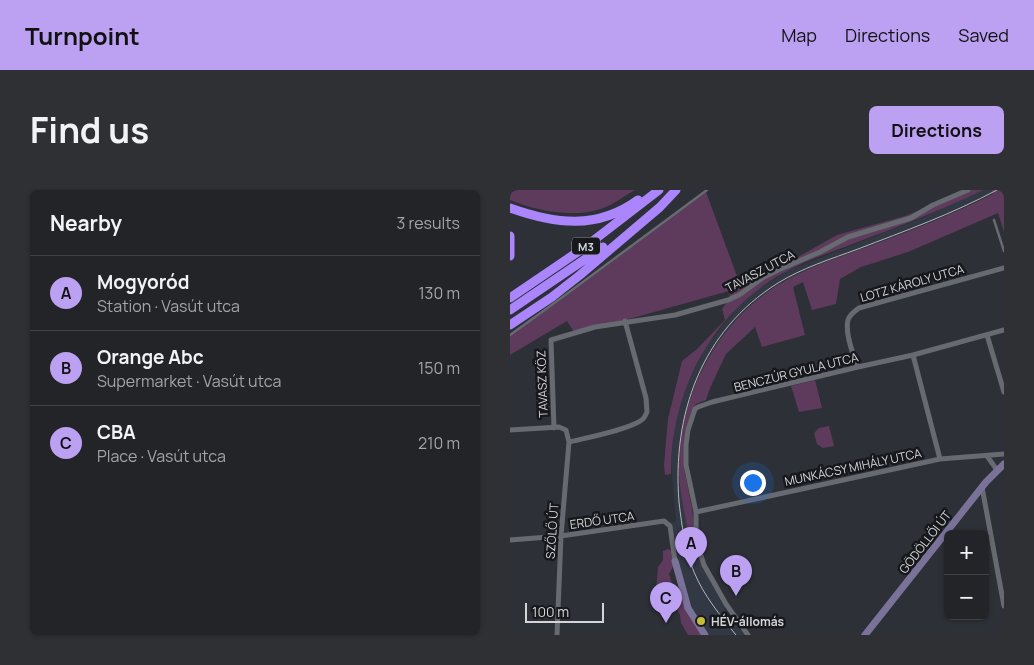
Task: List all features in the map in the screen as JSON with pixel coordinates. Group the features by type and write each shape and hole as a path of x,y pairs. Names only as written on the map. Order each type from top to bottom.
{"highway":[{"path":"510,208 551,220 569,222 590,220 618,212 653,190"},
{"name":"M3","path":"510,298 585,247 659,190"},
{"path":"510,325 566,286 660,207 675,190"},
{"name":"M3","path":"510,310 592,256 675,190"},
{"path":"510,236 510,256"}],"main road":[{"name":"GÖDÖLLŐI ÚT","path":"865,635 982,487 1004,464"},
{"path":"675,561 688,608 705,635"}],"street":[{"name":"TAVASZ UTCA","path":"551,340 595,326 675,315 728,300 739,295 764,277 820,252 848,237 911,218 933,205 968,190"},
{"name":"LOTZ KÁROLY UTCA","path":"858,367 851,347 848,324 850,315 859,308 1004,268"},
{"path":"569,442 604,434 630,425 642,419 647,412 646,398 625,322"},
{"name":"BENCZÚR GYULA UTCA","path":"696,512 687,478 685,456 688,430 698,407 913,355 1004,330"},
{"path":"987,336 1004,392"},
{"name":"TAVASZ KÖZ","path":"551,340 554,428"},
{"path":"913,355 940,458"},
{"path":"510,430 554,428"},
{"name":"SZŐLŐ ÚT","path":"554,428 566,430 569,442 561,536 557,635"},
{"name":"MUNKÁCSY MIHÁLY UTCA","path":"696,512 940,458 1004,454"},
{"path":"987,456 997,470"},
{"path":"982,487 1002,584 1004,606"},
{"path":"696,512 696,540 704,565 726,604 748,635"},
{"name":"ERDŐ UTCA","path":"510,540 561,536 663,521 667,522 670,526 675,561"}],"lane":[{"path":"510,334 706,190"},
{"path":"994,220 1004,251"}],"shaded area":[{"path":"510,190 635,190 601,209 590,212 567,213 543,210 510,200"},
{"path":"968,190 983,190 917,219 795,267 761,288 738,308 718,330 701,356 688,384 678,413 673,443 671,474 665,475 664,465 668,419 682,361 697,349 725,320 722,309 730,298 729,291 622,321 574,332 567,321 510,355 510,335 561,300 706,192 741,287 764,271 766,275 837,235 905,216"},
{"path":"983,190 1001,190 932,222 807,270 784,281 757,300 742,314 717,345 702,370 692,393 686,414 679,459 681,493 690,539 695,542 702,564 726,607 724,609 745,635 707,635 690,609 678,567 671,523 676,521 671,463 675,421 686,386 707,345 738,307 753,293 787,271 927,216"},
{"path":"992,190 1004,190 1004,232 998,213 908,252 861,267 840,279 836,304 812,310 803,282 793,287 805,335 762,347 755,327 726,354 706,400 696,404 693,410 684,454 684,468 692,508 695,542 692,544 683,506 679,472 680,444 685,416 694,389 706,363 721,339 739,317 760,298 783,282 823,263 945,216 993,194"},
{"path":"815,380 822,408 799,412 791,386"},
{"path":"829,426 834,446 823,448 817,444 814,433 819,428"},
{"path":"668,549 673,552 674,565 669,574 674,589 683,599 704,635 688,635 669,595 670,591 664,588 662,594 658,595 656,591 658,567 663,560 663,551"}],"tram line":[{"path":"736,635 707,597 694,572 686,547 679,502 678,470 681,438 687,407 697,378 711,350 729,325 751,303 778,283 817,264 928,222 997,190"}],"place":[{"name":"Mogyoród","path":"691,568"},
{"name":"Orange Abc","path":"736,596"},
{"name":"HÉV-állomás","path":"701,621"},
{"name":"CBA","path":"666,623"}]}
